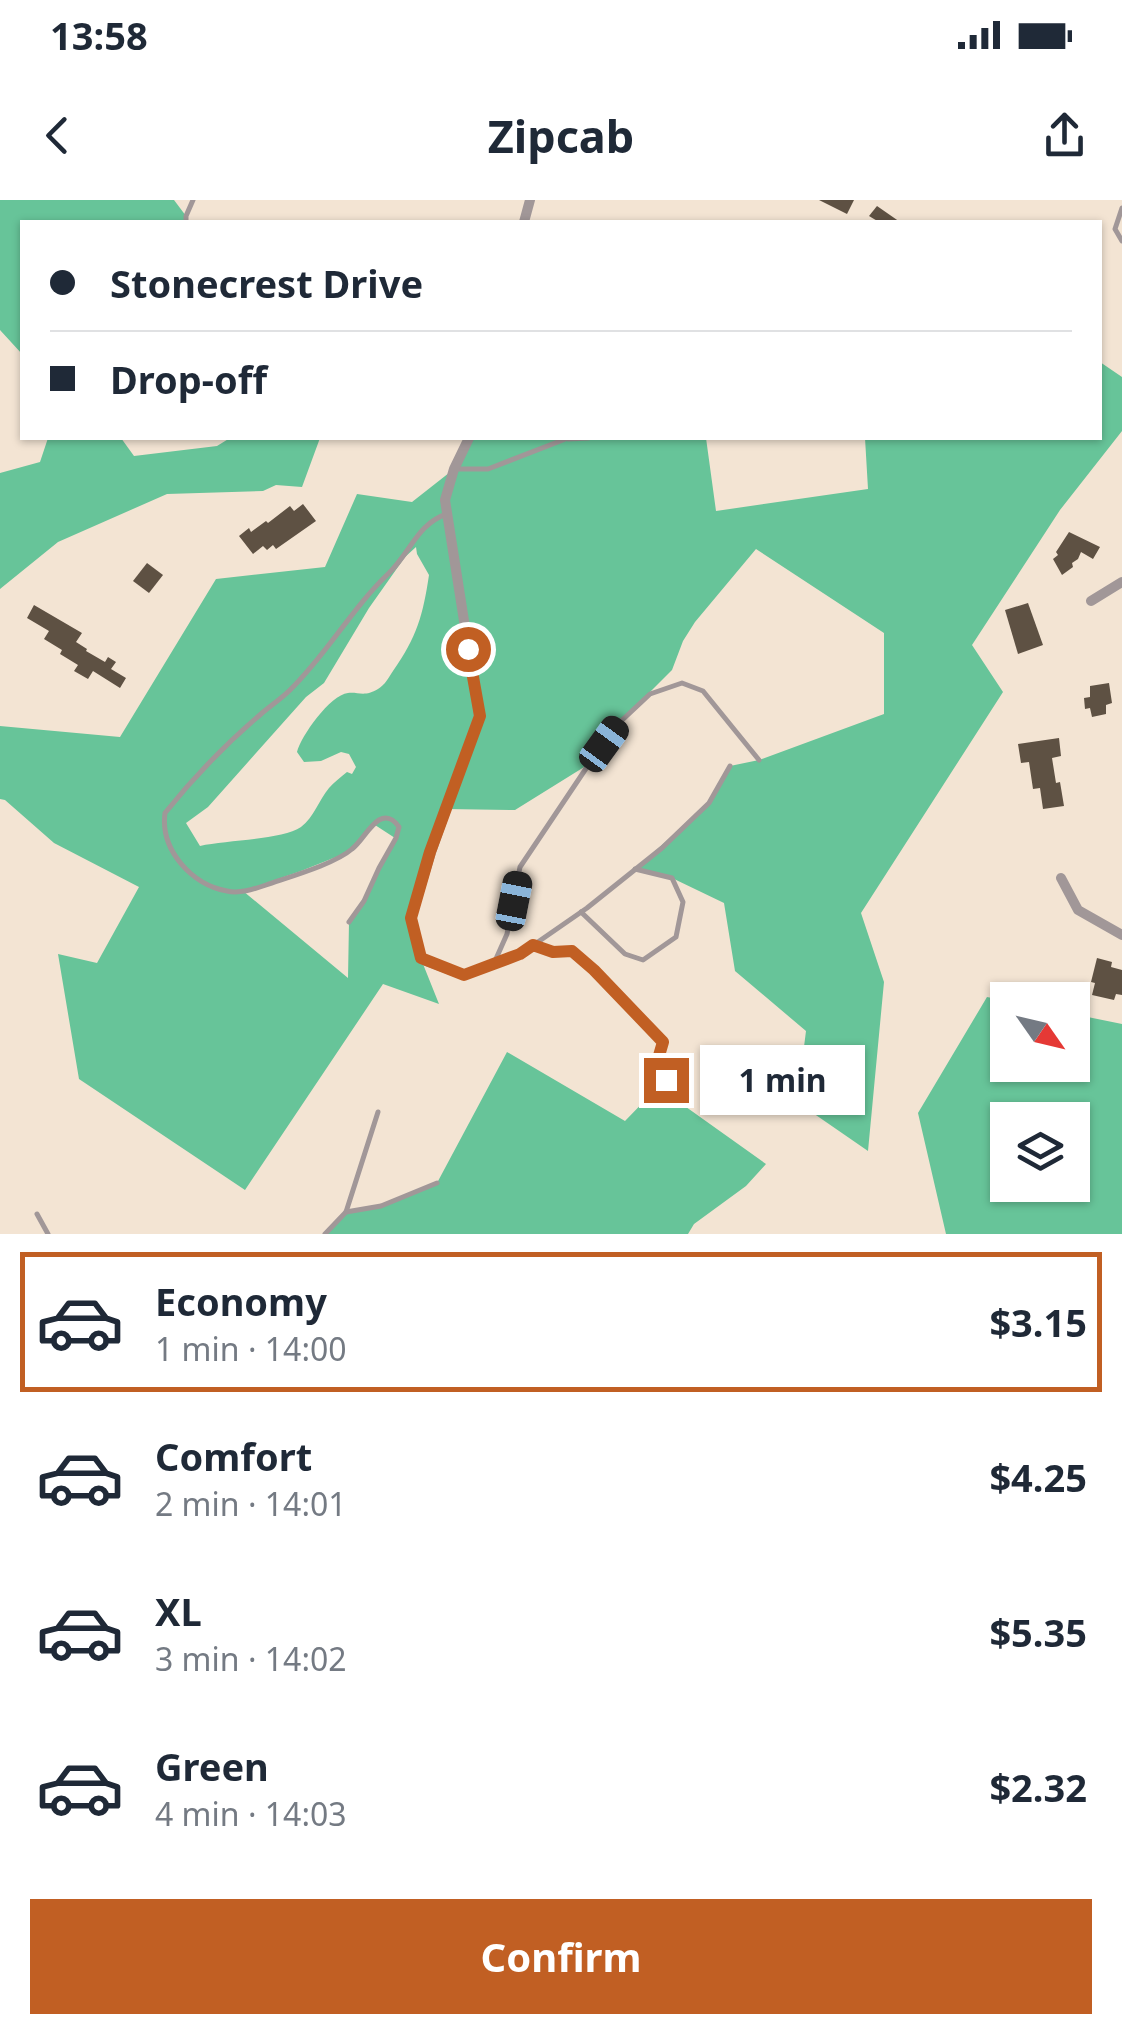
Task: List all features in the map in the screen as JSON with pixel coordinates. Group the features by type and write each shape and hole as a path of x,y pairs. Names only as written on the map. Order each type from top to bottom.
{"street":[{"path":"468,440 444,500 480,716 430,852 411,918 421,958 464,975 520,954"},
{"path":"1092,601 1122,582"},
{"path":"1061,878 1078,910 1122,935"}],"lane":[{"path":"1122,208 1116,228 1122,240"},
{"path":"454,469 488,469 562,440"},
{"path":"349,922 396,838 399,827 394,821 380,820 338,858 261,886 230,892 190,874 170,847 163,826 165,813 230,742 306,673 346,620 404,557 420,530 446,514"},
{"path":"493,964 507,934 520,868 618,724 650,694 682,683 704,692 759,760"},
{"path":"520,954 662,848 708,803 730,766"},
{"path":"581,912 625,954 643,960 676,938 684,902 672,878 636,869"},
{"path":"533,945 553,952 572,951 594,970 663,1042 656,1066 666,1080"},
{"path":"324,1234 346,1212 378,1112"},
{"path":"346,1212 380,1206 437,1183"},
{"path":"37,1214 48,1234"}],"green space":[{"path":"0,200 174,200 186,216 187,220 20,220 20,352 0,330"},
{"path":"1102,363 1122,377 1122,431 1060,510 972,645 1003,692 861,913 884,982 868,1151 797,1102 806,1031 735,971 724,903 672,878 635,869 709,803 730,766 759,760 884,714 884,633 756,549 695,622 672,670 618,724 589,764 515,810 446,809 411,917 421,959 439,1004 383,984 245,1190 79,1079 58,954 97,963 139,887 54,843 0,799 0,726 120,737 216,579 325,567 357,494 412,502 454,469 468,440 706,440 716,511 868,489 865,440 1102,440","holes":["416,547 429,575 421,614 408,647 380,687 369,693 341,695 325,708 297,752 304,762 321,761 341,752 349,754 356,767 352,774 347,772 333,784 301,827 268,837 200,846 186,823 208,807 306,697 324,683 405,557","375,825 395,838 364,901 349,922 348,978 243,891 351,851"]},
{"path":"47,440 122,440 134,456 217,446 227,440 319,440 302,487 276,485 263,491 167,494 58,542 0,589 0,473 40,462"},
{"path":"987,997 990,1082 1090,1082 1090,1017 1122,1024 1122,1234 946,1234 918,1113"},
{"path":"507,1052 625,1121 658,1087 766,1164 746,1186 694,1224 688,1234 325,1234 346,1212 381,1206 437,1183"}],"building":[{"path":"819,200 854,200 847,214"},
{"path":"877,206 897,220 876,220 869,216"},
{"path":"303,504 316,521 276,549 273,545 267,550 263,546 253,554 239,536 249,528 251,532 268,523 290,506 294,511"},
{"path":"1069,532 1100,547 1093,559 1081,552 1073,567 1062,575 1053,559"},
{"path":"147,563 163,575 149,593 133,581"},
{"path":"1028,603 1043,645 1018,654 1005,610"},
{"path":"34,605 82,633 76,642 86,651 105,662 108,657 116,662 111,669 126,678 120,688 93,671 88,679 74,671 78,665 44,639 49,631 27,618"},
{"path":"1109,683 1112,703 1106,705 1106,714 1092,717 1090,708 1085,709 1084,698 1090,697 1090,686"},
{"path":"1059,738 1061,756 1052,758 1064,806 1043,809 1040,788 1033,789 1029,762 1021,763 1018,744"},
{"path":"1097,958 1122,970 1122,995 1116,994 1114,1000 1092,995"}],"route":[{"path":"468,649 480,716 430,852 411,918 421,958 464,975 520,954 533,945 553,952 572,951 663,1042 656,1066 666,1080"}]}
